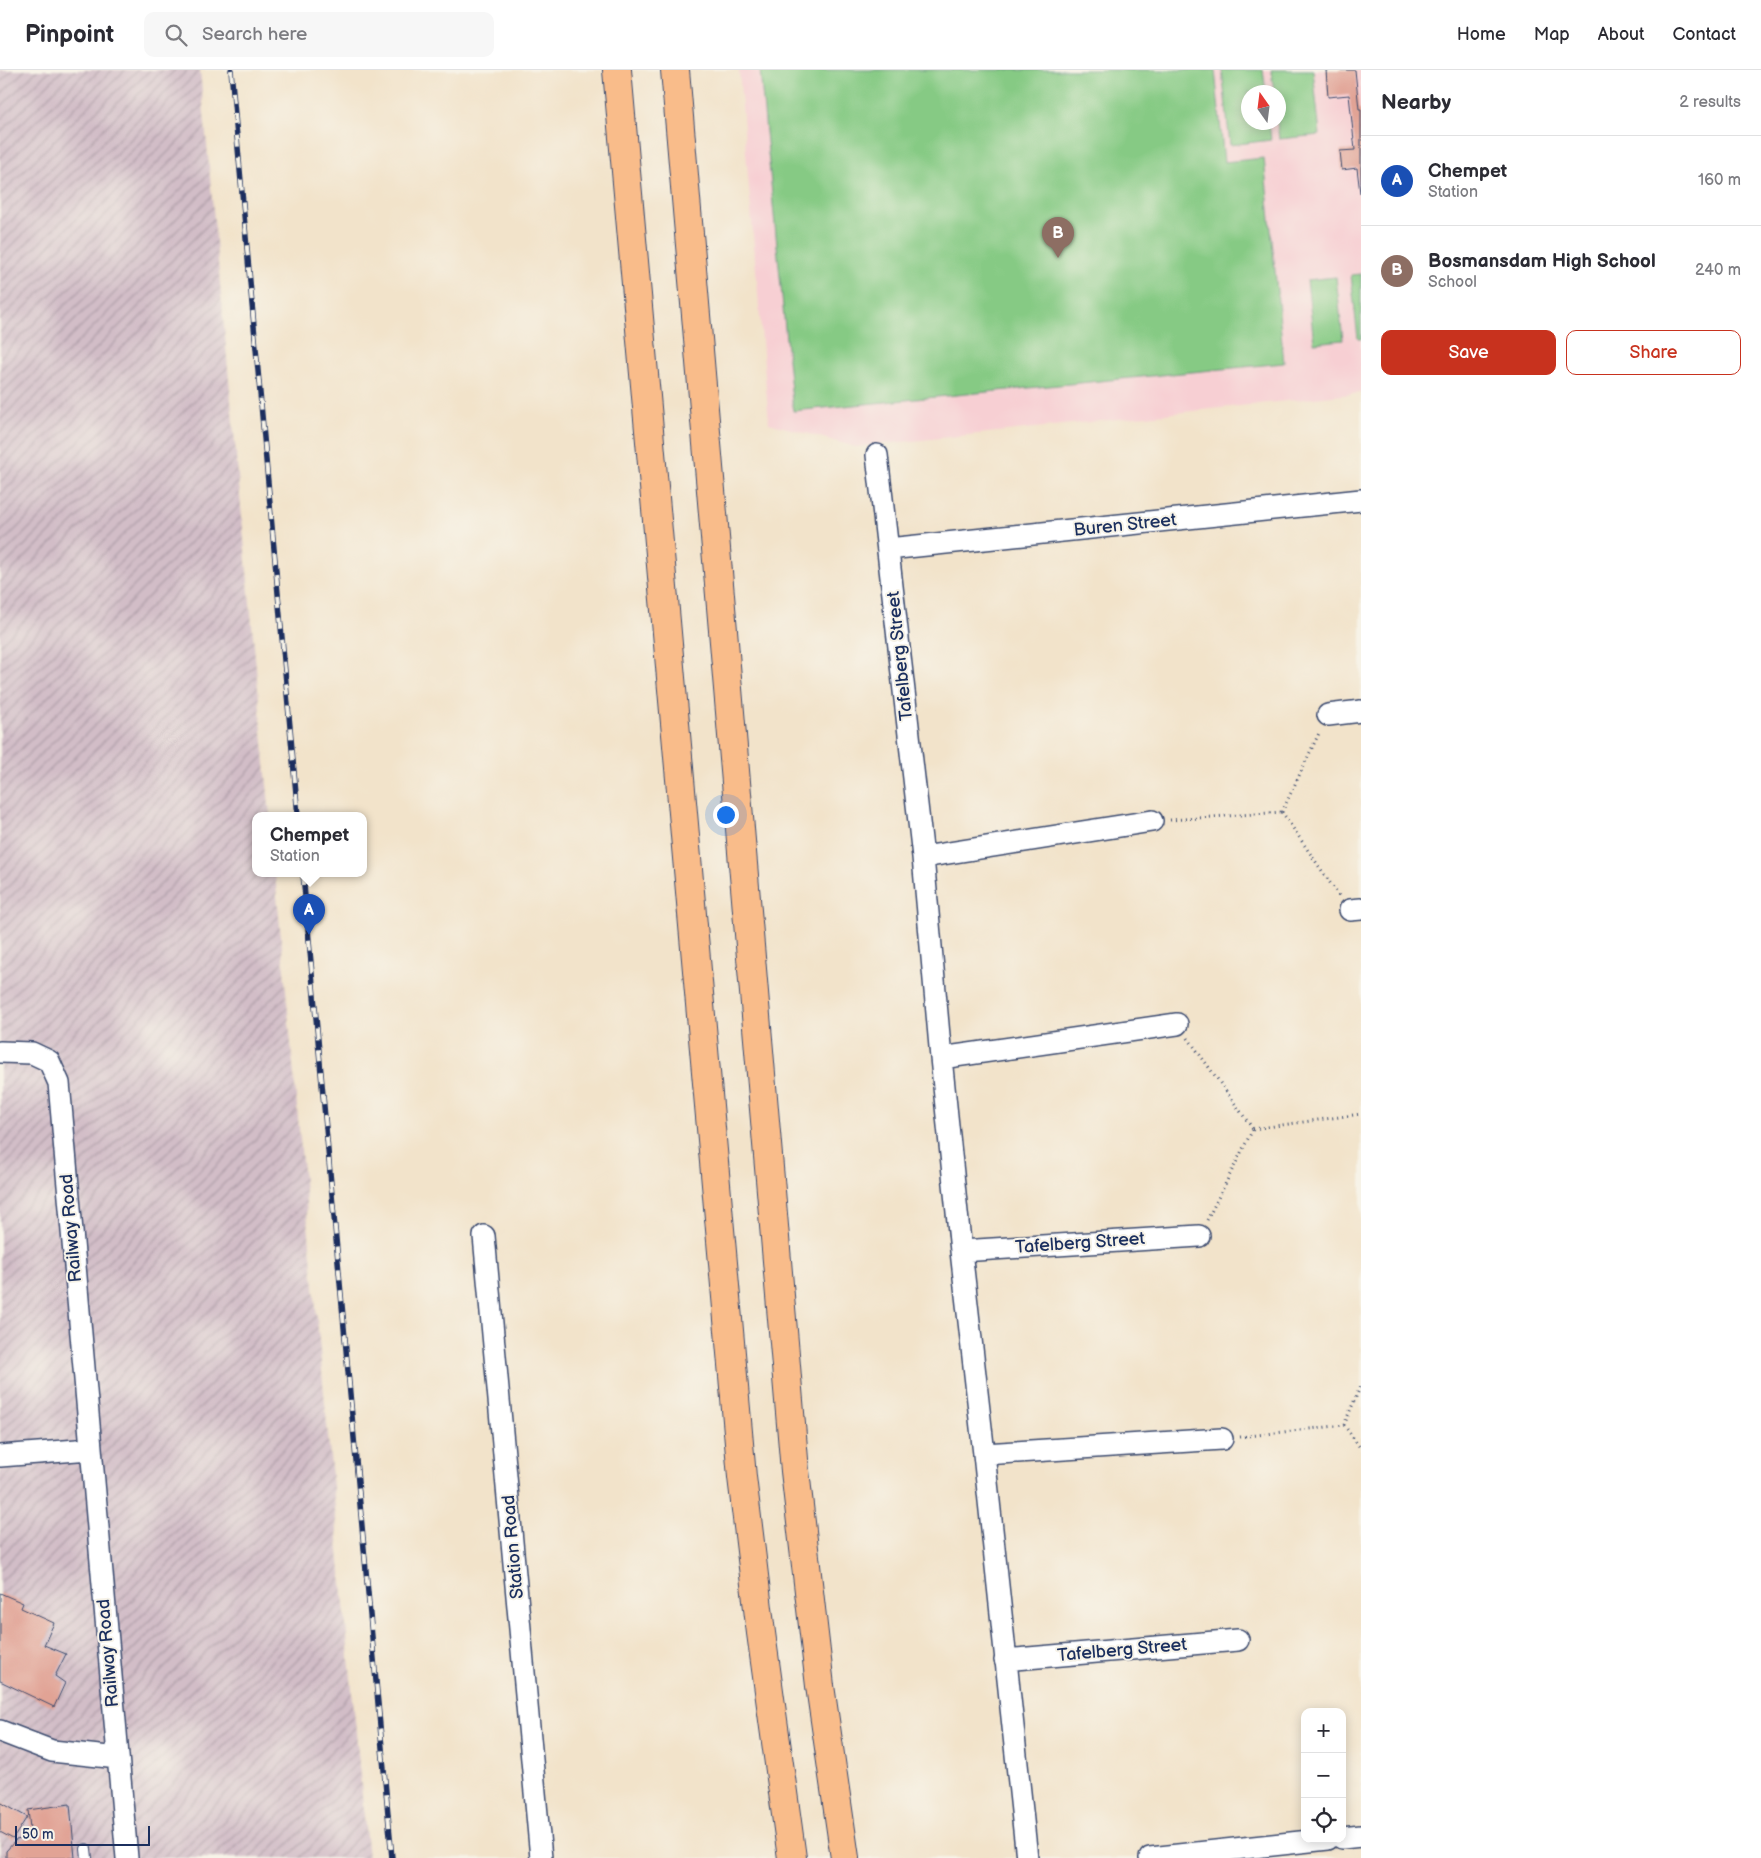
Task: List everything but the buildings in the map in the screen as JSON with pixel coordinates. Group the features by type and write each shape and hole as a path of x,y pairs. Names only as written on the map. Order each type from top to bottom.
{"highway":[{"path":"616,70 742,1477 792,1858"},
{"path":"674,70 795,1471 820,1686 845,1858"}],"street":[{"name":"Tafelberg Street","path":"876,455 923,857 961,1251 1027,1858"},
{"name":"Buren Street","path":"888,549 1361,500"},
{"path":"1328,715 1361,711"},
{"path":"923,857 1152,821"},
{"path":"941,1058 1177,1024"},
{"name":"Railway Road","path":"0,1052 32,1053 49,1061 59,1082 127,1858"},
{"name":"Station Road","path":"484,1236 541,1858"},
{"name":"Tafelberg Street","path":"961,1251 1199,1236"},
{"path":"984,1454 1222,1439"},
{"path":"0,1456 90,1449"},
{"name":"Tafelberg Street","path":"1005,1660 1238,1640"},
{"path":"0,1731 52,1751 118,1758"},
{"path":"1346,1838 1361,1836"},
{"path":"1150,1858 1301,1842"}],"path":[{"path":"1282,812 1328,715"},
{"path":"1152,821 1282,812"},
{"path":"1282,812 1355,910"},
{"path":"1177,1024 1253,1129"},
{"path":"1253,1129 1361,1114"},
{"path":"1199,1236 1253,1129"},
{"path":"1344,1425 1361,1385"},
{"path":"1222,1439 1344,1425"},
{"path":"1344,1425 1361,1449"}],"shaded area":[{"path":"0,70 200,70 270,812 252,812 252,877 275,877 368,1858 0,1858"},
{"path":"739,70 1361,70 1361,393 856,447 769,423"}],"green space":[{"path":"760,70 1215,70 1224,162 1264,158 1284,363 793,411"},
{"path":"1222,70 1263,70 1265,85 1241,85 1241,130 1270,130 1271,140 1230,145"},
{"path":"1271,70 1313,70 1320,135 1279,139 1278,130 1286,130 1286,85 1273,85"},
{"path":"1361,274 1361,339 1358,339 1351,275"},
{"path":"1336,277 1343,340 1314,343 1307,280"}],"railway":[{"path":"231,70 298,812"},
{"path":"303,877 392,1858"}],"place":[{"name":"Bosmansdam High School","path":"1058,258"},
{"name":"Chempet","path":"309,935"}]}
